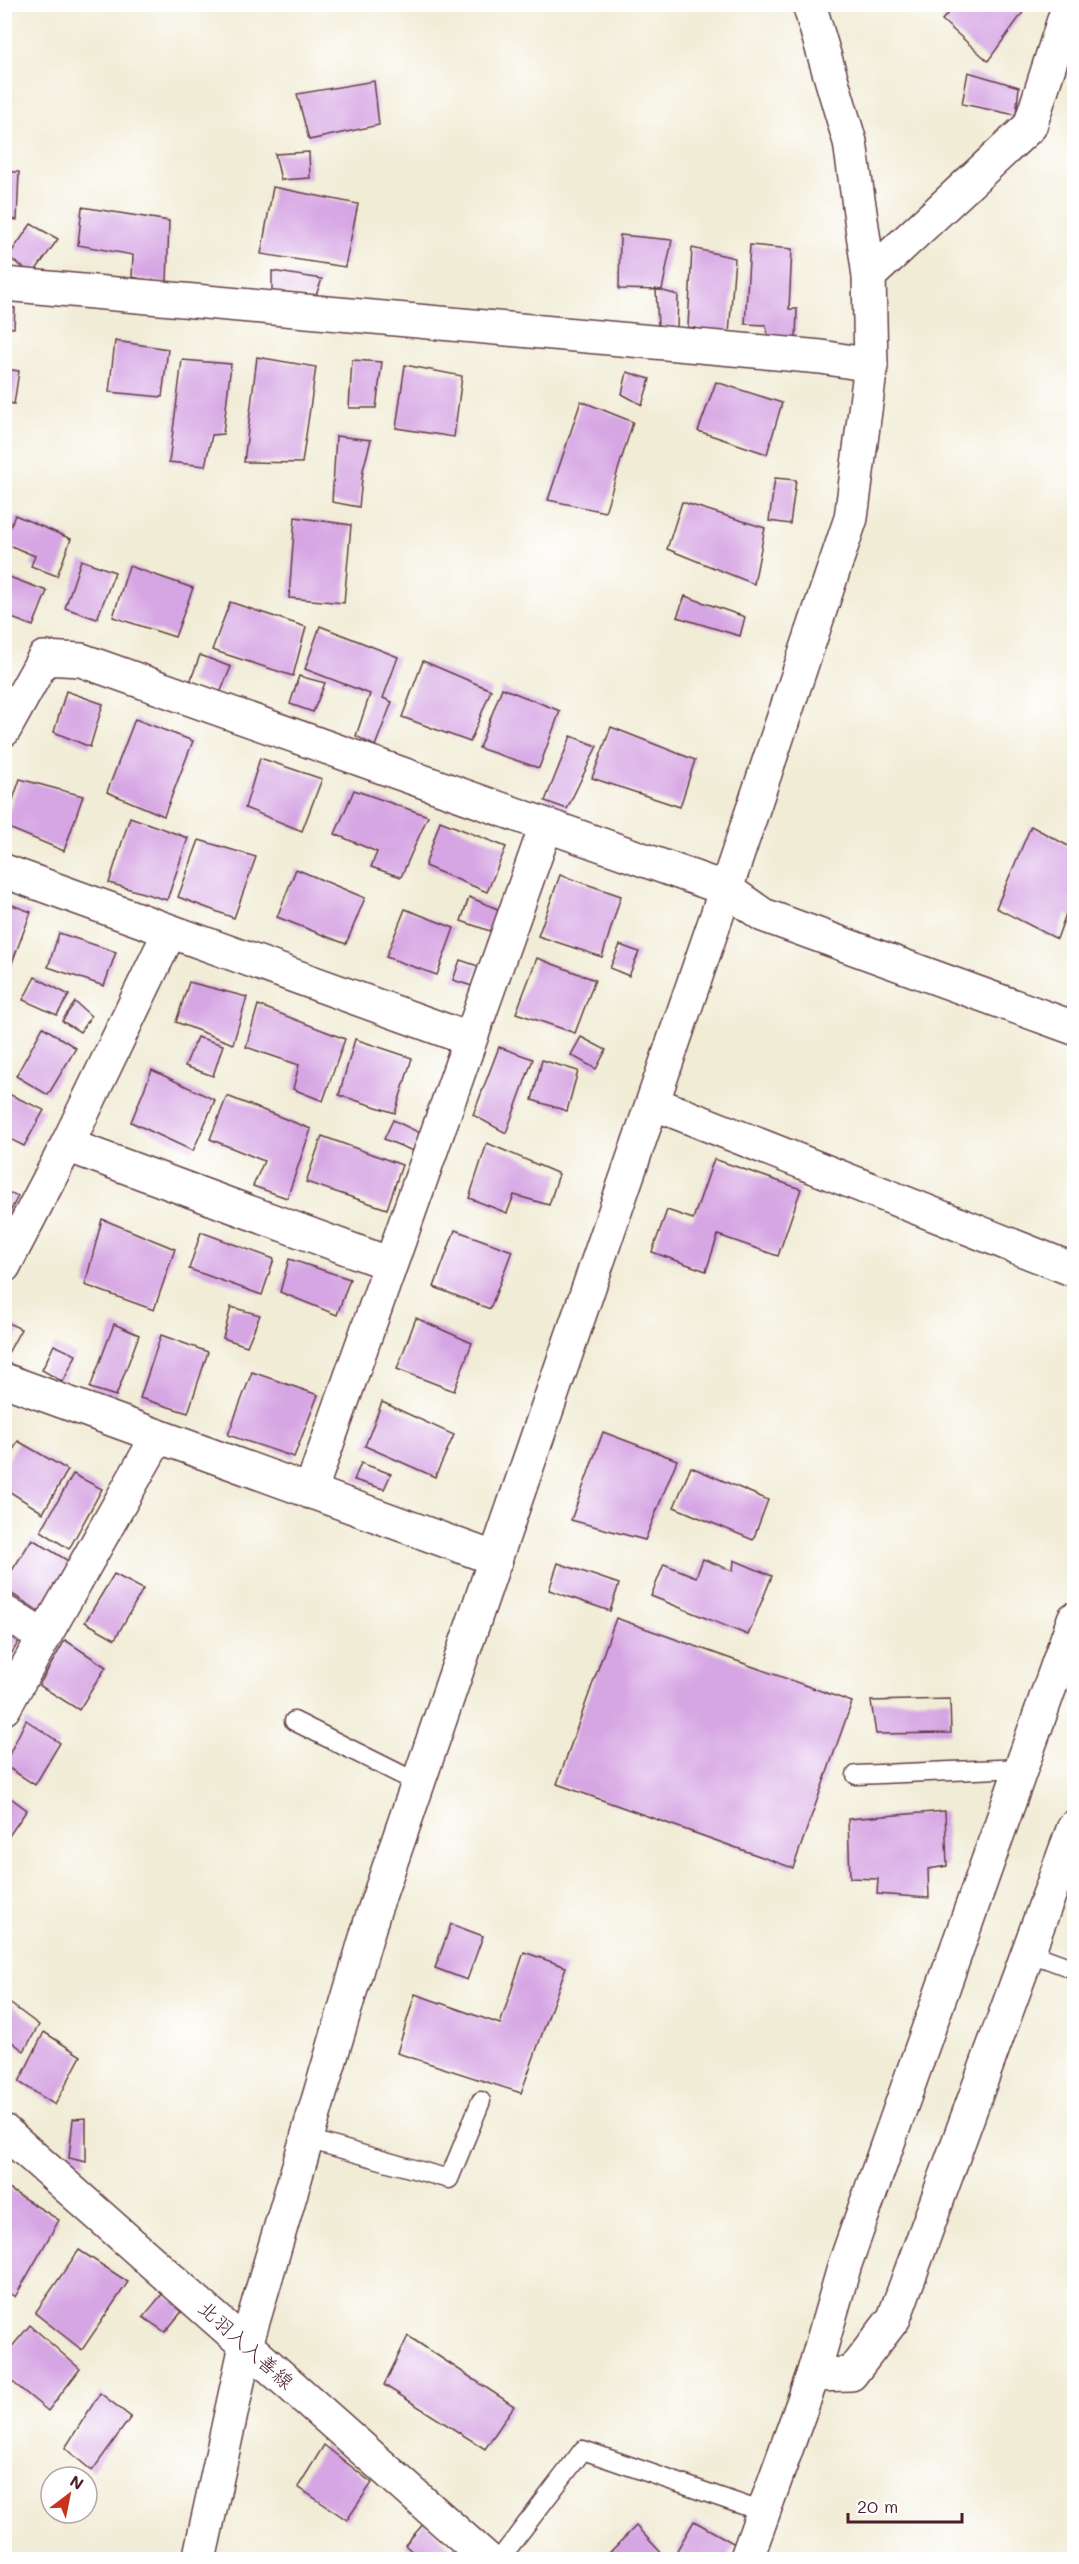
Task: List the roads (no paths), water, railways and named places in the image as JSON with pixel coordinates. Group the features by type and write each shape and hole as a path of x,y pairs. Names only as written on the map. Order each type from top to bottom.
{"street":[{"path":"199,2559 246,2344 373,1914 653,1103 851,518 871,365 869,276 850,142 809,4"},
{"path":"869,276 1030,126 1069,4"},
{"path":"4,284 820,357 871,365"},
{"path":"4,730 44,658 81,660 726,889 763,915 1074,1028"},
{"path":"310,1492 546,826"},
{"path":"4,871 469,1039"},
{"path":"4,1266 67,1144 170,931"},
{"path":"653,1103 1074,1270"},
{"path":"67,1144 390,1264"},
{"path":"4,1380 496,1559"},
{"path":"4,1707 159,1436"},
{"path":"4,1612 44,1637"},
{"path":"746,2559 813,2375 845,2264 1074,1619"},
{"path":"813,2375 851,2374 894,2318 1074,1827"},
{"name":"北羽入入善線","path":"4,2131 488,2559"}],"lane":[{"path":"294,1721 418,1783"},
{"path":"856,1775 1023,1768"},
{"path":"1028,1952 1074,1969"},
{"path":"307,2139 449,2179 481,2101"},
{"path":"499,2559 583,2450 763,2512"}]}
